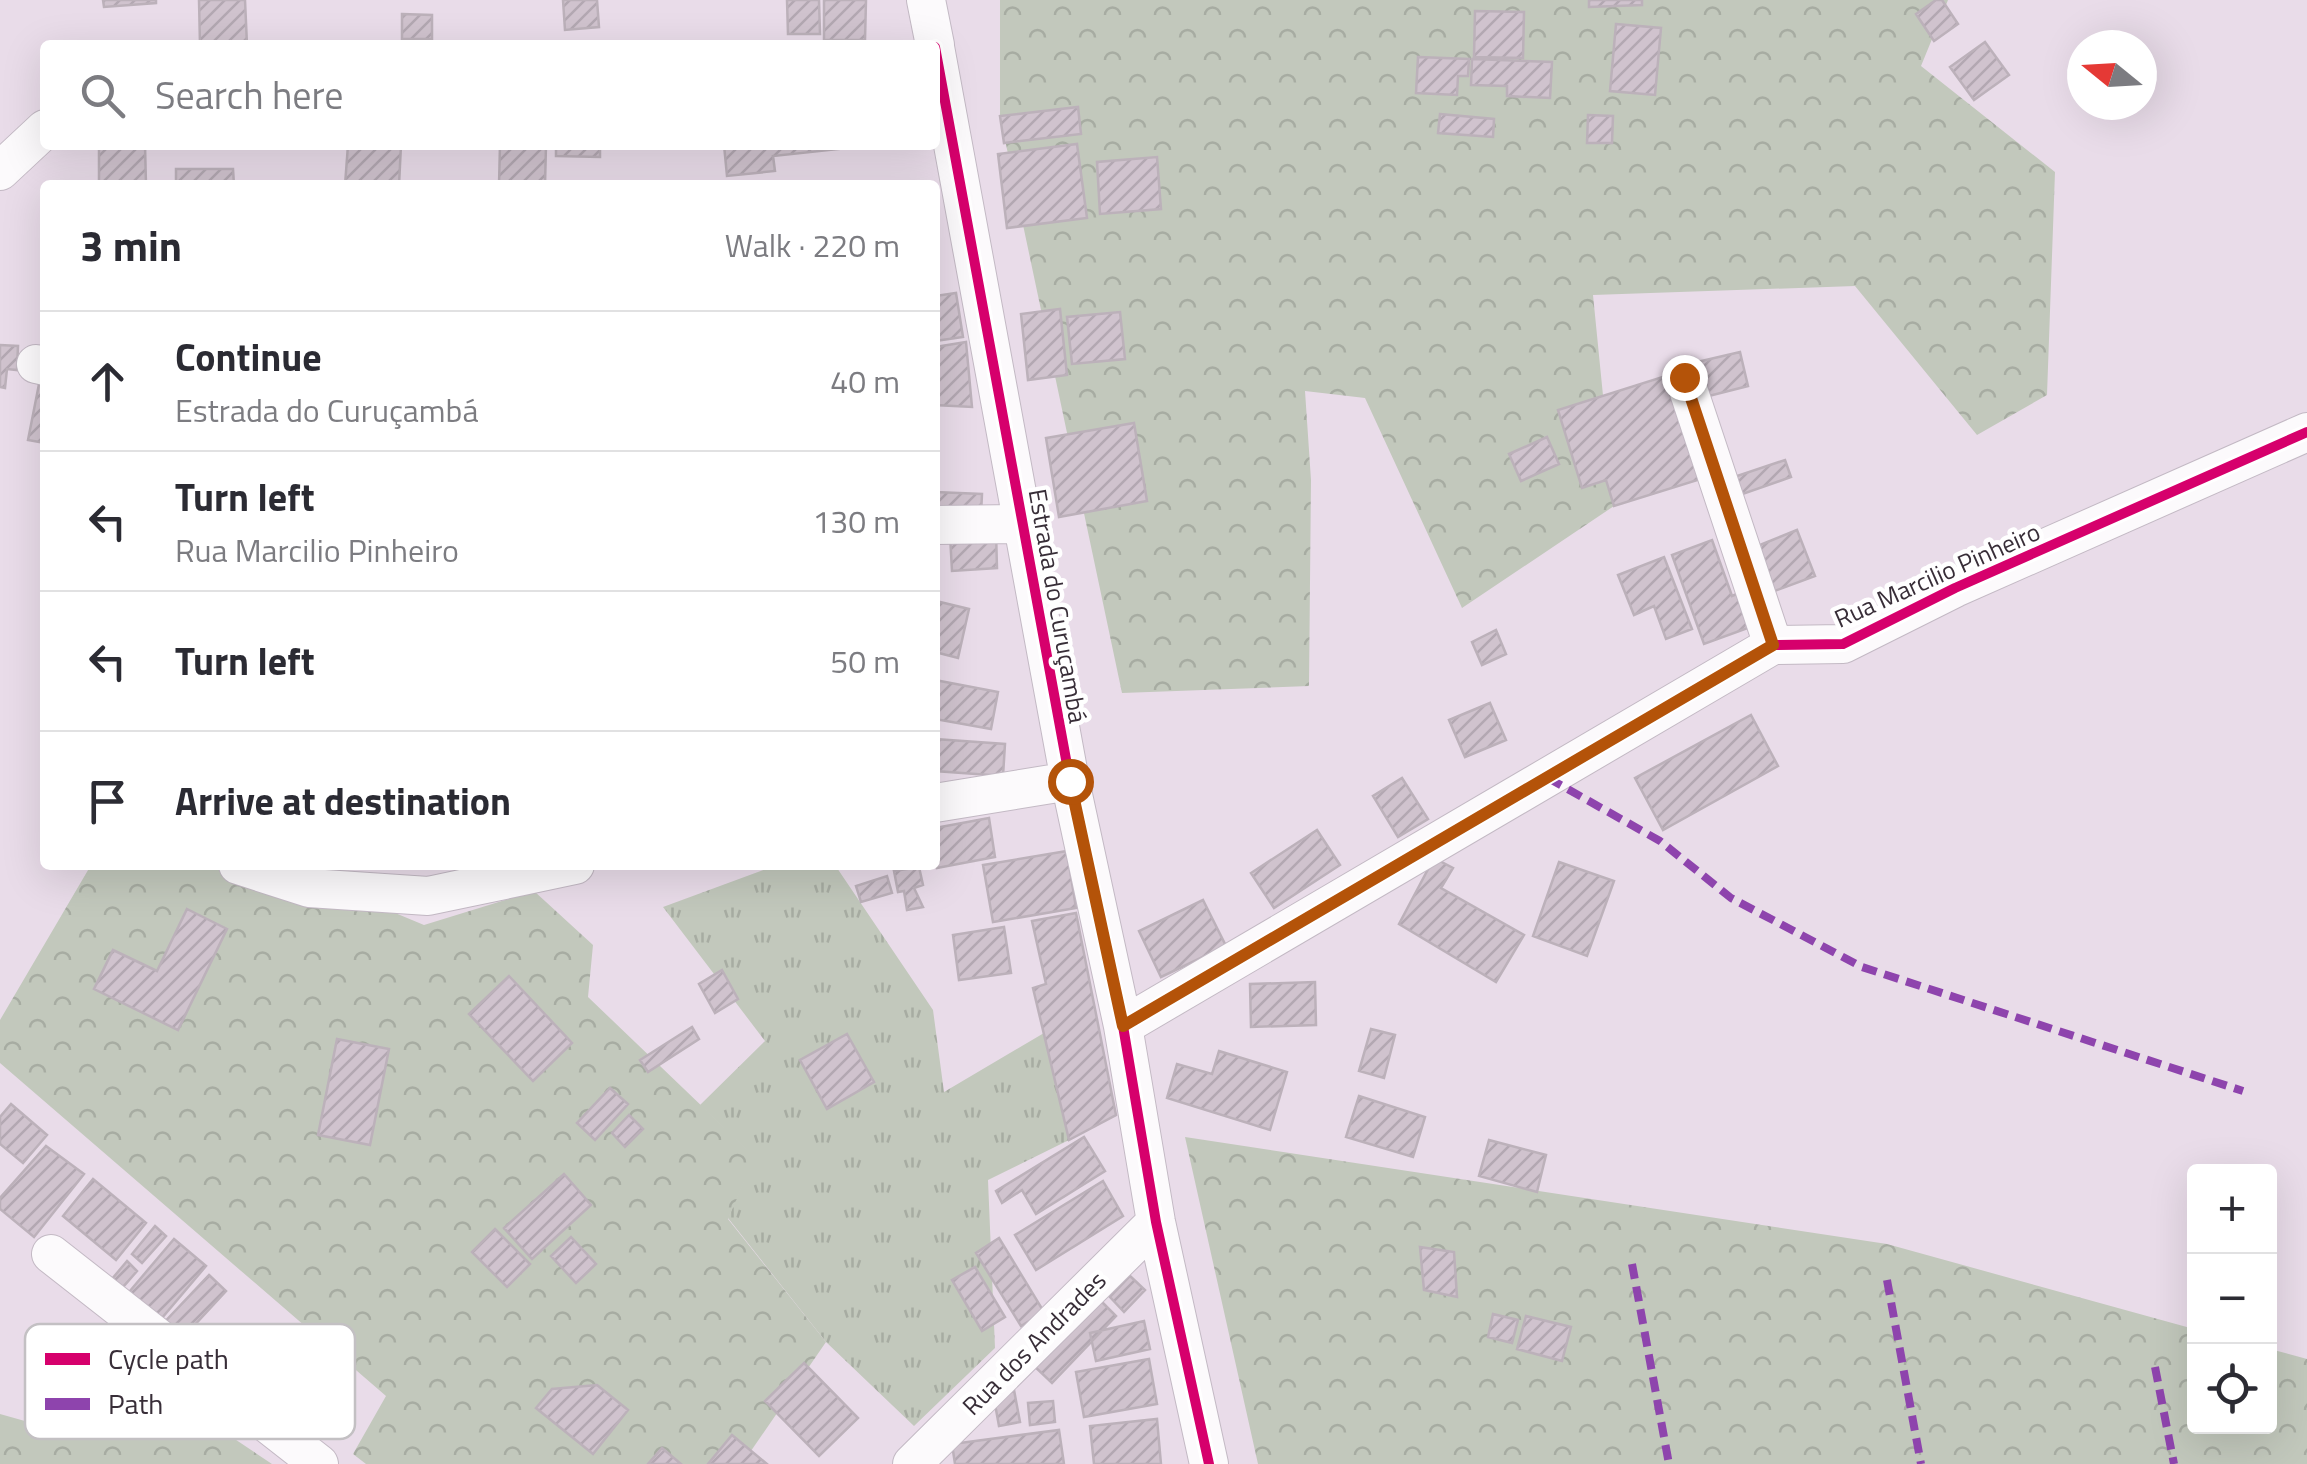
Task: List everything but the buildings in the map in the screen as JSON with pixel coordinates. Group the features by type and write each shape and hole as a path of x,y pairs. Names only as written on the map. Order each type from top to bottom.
{"street":[{"name":"Estrada do Curuçambá","path":"926,0 933,40"},
{"name":"Estrada do Curuçambá","path":"940,79 1070,781 1123,1026 1156,1222 1208,1464"},
{"path":"0,171 40,134"},
{"path":"1684,377 1773,645"},
{"name":"Rua Marcilio Pinheiro","path":"1123,1026 1773,645 1843,644 1955,588 2307,432"},
{"path":"940,525 1023,524"},
{"path":"940,802 1070,781"},
{"path":"253,870 309,888 428,896 552,870"},
{"name":"Rua dos Andrades","path":"912,1464 1156,1222"},
{"path":"51,1254 140,1324"},
{"path":"287,1439 319,1464"}],"green space":[{"path":"1000,0 1948,0 1921,66 2055,172 2047,395 1977,435 1855,286 1593,295 1614,506 1462,608 1365,398 1305,391 1311,480 1309,686 1122,693 1000,116"},
{"path":"88,870 292,870 424,925 534,891 593,945 588,997 755,1157 728,1219 826,1342 742,1464 366,1464 353,1454 386,1396 355,1369 355,1324 303,1324 0,1063 0,1020"},
{"path":"763,870 838,870 933,1010 944,1092 1044,1033 1069,1140 988,1180 995,1348 914,1426 826,1342 728,1218 754,1157 700,1105 765,1041 663,907"},
{"path":"1185,1137 1887,1244 2187,1327 2187,1434 2277,1434 2277,1351 2307,1359 2307,1464 1258,1464"},
{"path":"0,1414 25,1421 25,1439 235,1439 272,1464 0,1464"}],"marked path":[{"path":"1548,778 1660,841 1731,898 1862,967 2243,1091"},
{"path":"1632,1264 1669,1464"},
{"path":"1887,1280 1921,1464"},
{"path":"2155,1367 2174,1464"}],"cycle path":[{"path":"940,74 1070,781 1123,1026 1156,1222 1209,1464"},
{"path":"1123,1026 1773,645 1843,644 1955,588 2307,432"}],"route":[{"path":"1070,781 1123,1026 1773,645 1684,377"}]}
